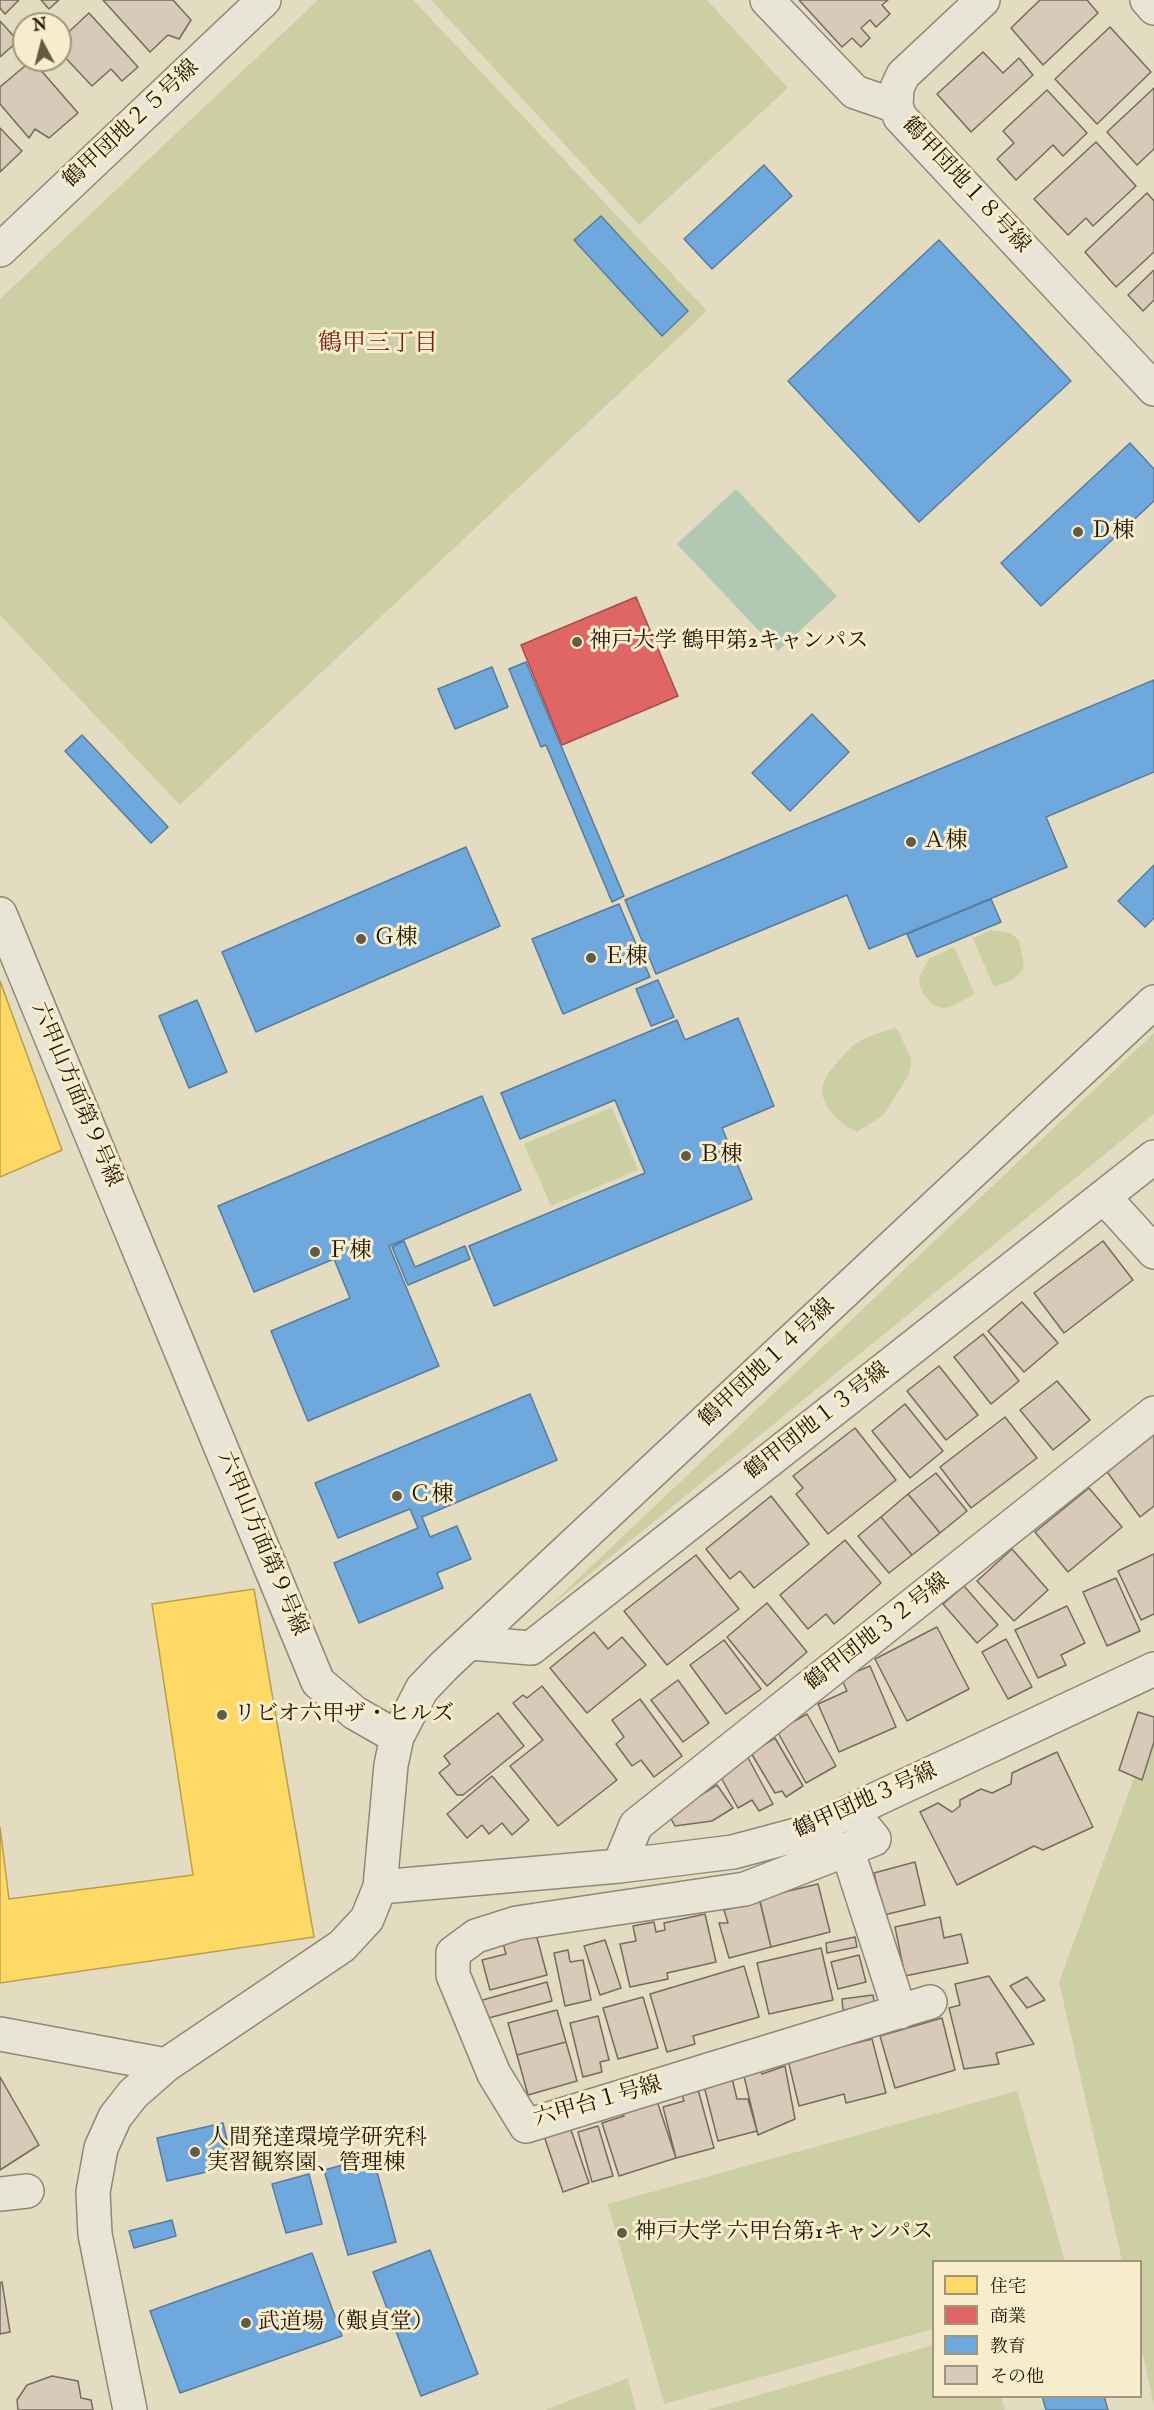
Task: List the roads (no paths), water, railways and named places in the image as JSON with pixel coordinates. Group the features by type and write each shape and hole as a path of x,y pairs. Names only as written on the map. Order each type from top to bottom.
{"street":[{"name":"鶴甲団地２５号線","path":"0,250 264,0"},
{"name":"鶴甲団地１８号線","path":"767,0 855,92 896,106 900,117 1154,389"},
{"path":"896,106 897,88 903,75 983,0"},
{"path":"1147,0 1154,8"},
{"name":"六甲山方面第９号線","path":"0,915 318,1682 355,1713 397,1737"},
{"name":"鶴甲団地１４号線","path":"397,1737 422,1689 1154,1002"},
{"name":"鶴甲団地１３号線","path":"470,1643 531,1648 1154,1157"},
{"path":"1104,1197 1154,1252"},
{"name":"鶴甲団地３２号線","path":"619,1866 636,1825 1154,1413"},
{"name":"鶴甲団地３号線","path":"380,1887 619,1866 733,1852 804,1833 1154,1669"},
{"path":"130,2410 95,2234 93,2192 101,2148 115,2116 133,2094 166,2065 342,1946 367,1919 380,1887 391,1765 397,1737"},
{"name":"六甲台１号線","path":"847,1849 915,2007 526,2126 494,2074 453,1975 453,1953 476,1936 517,1923 745,1889 847,1849 874,1839 850,1811"},
{"path":"0,2034 166,2065"}],"place":[{"name":"Ｄ棟","path":"1078,532"},
{"name":"神戸大学 鶴甲第2キャンパス","path":"577,642"},
{"name":"Ａ棟","path":"911,842"},
{"name":"Ｇ棟","path":"361,939"},
{"name":"Ｅ棟","path":"591,958"},
{"name":"Ｂ棟","path":"686,1156"},
{"name":"Ｆ棟","path":"315,1252"},
{"name":"Ｃ棟","path":"397,1496"},
{"name":"リビオ六甲ザ・ヒルズ","path":"222,1715"},
{"name":"人間発達環境学研究科 実習観察園、管理棟","path":"195,2152"},
{"name":"神戸大学 六甲台第1キャンパス","path":"622,2233"},
{"name":"武道場（艱貞堂）","path":"246,2323"}],"district":[{"name":"鶴甲三丁目","path":"378,345"}]}
